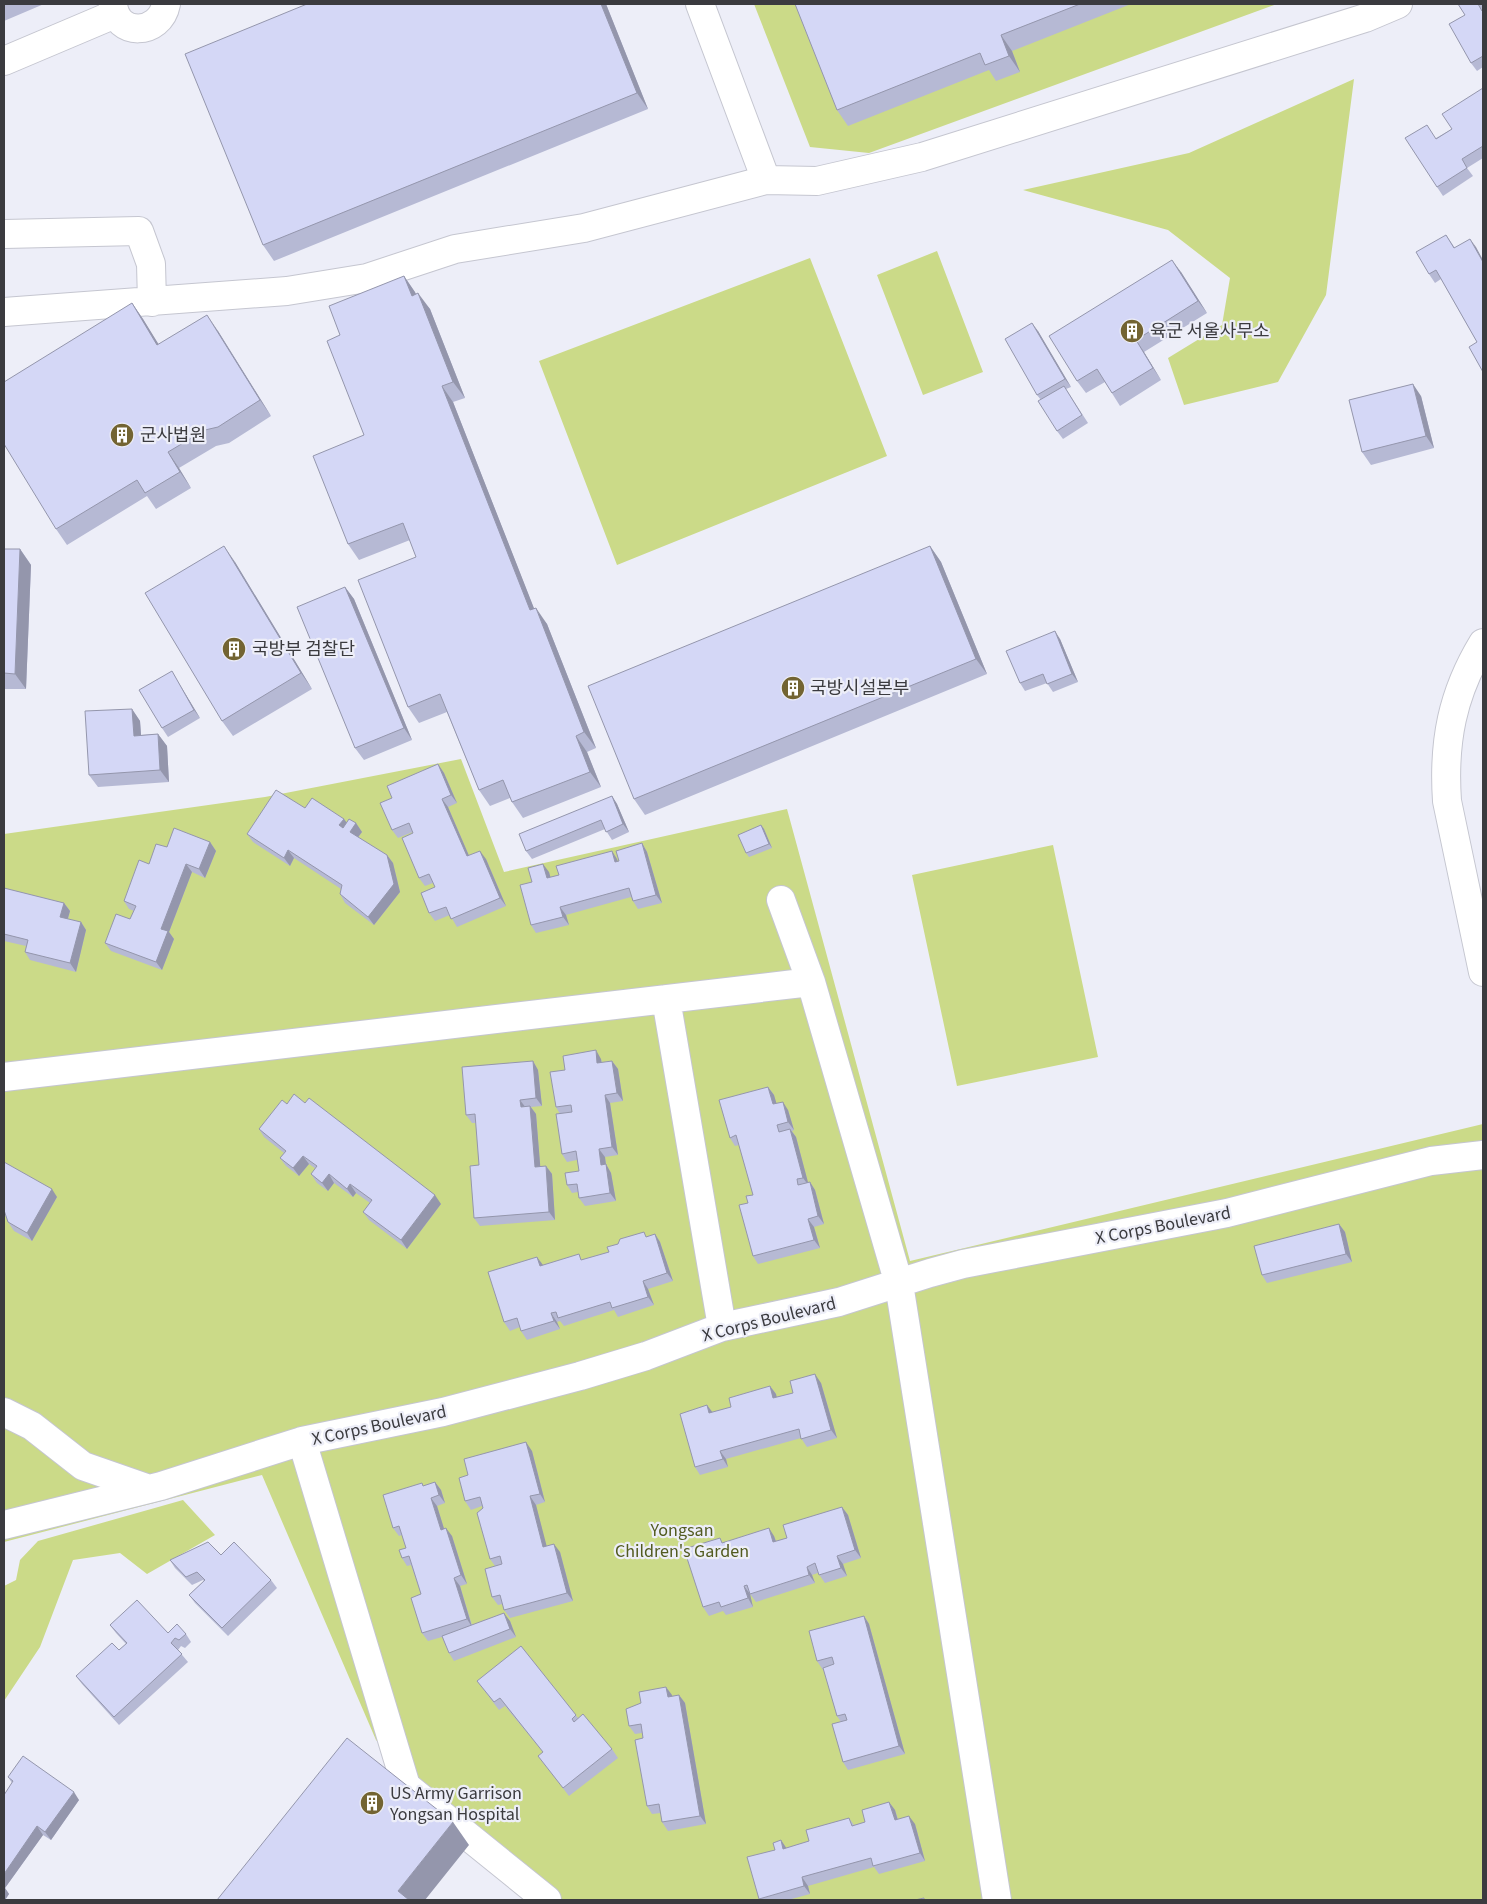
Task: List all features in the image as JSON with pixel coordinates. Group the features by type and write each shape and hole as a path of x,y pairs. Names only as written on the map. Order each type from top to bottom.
{"lane":[{"path":"4,61 114,9 127,26 144,28 159,20 164,14 166,4"},
{"path":"700,4 766,180"},
{"path":"4,312 287,291 367,278 456,249 584,228 766,180 817,181 922,157 1365,18 1398,4"},
{"path":"4,234 139,231 151,264 152,302"},
{"path":"1483,643 1452,711 1444,775 1446,801 1483,972"},
{"path":"782,900 811,982 899,1284 997,1900"},
{"path":"4,1077 811,982"},
{"path":"666,999 722,1327"},
{"name":"X Corps Boulevard","path":"4,1524 149,1489 302,1441 459,1408 580,1376 646,1356 722,1327 839,1302 963,1264 1227,1213 1431,1161 1483,1155"},
{"path":"4,1412 32,1426 83,1466 149,1489"},
{"path":"302,1441 406,1786 547,1900"}],"green space":[{"path":"754,4 1277,4 869,153 810,147"},
{"path":"1354,79 1326,295 1278,382 1184,405 1168,358 1222,325 1230,278 1168,230 1023,190 1189,153"},
{"path":"937,251 983,372 923,395 877,275"},
{"path":"810,258 887,456 617,565 539,361"},
{"name":"Yongsan Children's Garden","path":"461,759 504,872 787,809 910,1261 1483,1124 1483,1900 525,1900 376,1740 262,1475 4,1542 4,834 265,797"},
{"path":"1053,845 1098,1057 957,1086 912,875"},
{"path":"183,1500 215,1535 147,1574 120,1553 73,1560 40,1647 4,1701 4,1586 16,1580 20,1560 38,1541"}],"building":[{"path":"307,4 601,4 637,93 263,245 185,54"},
{"path":"795,4 1080,4 1001,35 1009,56 985,65 980,53 837,110"},
{"path":"1458,4 1478,4 1483,10 1483,56 1471,63 1449,24 1465,15"},
{"path":"1483,88 1483,146 1462,159 1467,168 1437,187 1405,138 1427,125 1436,139 1452,129 1442,114"},
{"path":"1446,235 1454,248 1470,239 1483,262 1483,372 1469,347 1477,342 1436,270 1429,274 1416,252"},
{"name":"육군 서울사무소","path":"1172,260 1198,301 1136,340 1153,368 1112,393 1097,369 1077,381 1049,336"},
{"path":"404,276 412,296 418,293 453,382 442,386 530,610 536,608 584,732 576,736 590,772 512,802 503,780 479,790 440,694 408,707 358,580 416,557 403,523 348,544 313,456 364,435 327,341 340,335 329,306"},
{"name":"군사법원","path":"132,303 157,345 207,315 260,400 218,427 205,430 168,452 180,472 145,493 137,480 56,529 4,444 4,382"},
{"path":"1032,323 1065,379 1037,395 1005,339"},
{"path":"1413,384 1426,436 1362,452 1349,400"},
{"path":"1064,386 1082,415 1057,431 1038,401"},
{"name":"국방부 검찰단","path":"224,546 301,673 222,721 145,593"},
{"name":"국방시설본부","path":"930,546 976,659 634,799 588,686"},
{"path":"4,549 20,549 15,674 4,673"},
{"path":"345,587 404,728 355,748 297,607"},
{"path":"1055,631 1072,674 1047,684 1043,674 1020,683 1006,651"},
{"path":"172,671 194,710 162,728 139,690"},
{"path":"132,709 134,736 158,734 160,770 89,775 85,711"},
{"path":"438,764 451,795 442,799 467,856 480,851 500,898 451,919 446,907 429,913 421,893 435,887 429,874 419,878 402,838 413,833 409,823 392,830 380,803 392,798 387,786"},
{"path":"276,790 305,808 312,798 344,819 339,825 343,828 349,819 356,823 350,832 387,855 394,884 368,917 340,894 342,885 288,850 284,858 247,834"},
{"path":"612,796 623,824 606,832 601,820 526,851 519,834"},
{"path":"761,825 769,844 746,853 738,835"},
{"path":"174,828 210,842 199,869 186,864 161,929 168,931 156,962 105,943 116,914 130,919 136,906 124,901 139,860 149,864 156,844 167,847"},
{"path":"642,843 656,895 633,901 629,888 560,907 563,917 531,925 520,885 532,882 528,868 543,864 547,878 559,875 556,866 612,851 615,862 619,861 616,851"},
{"path":"4,888 64,903 60,917 81,922 70,963 25,952 28,940 4,934"},
{"path":"596,1050 597,1063 612,1061 617,1093 605,1095 612,1147 599,1149 601,1165 606,1164 610,1193 579,1198 577,1184 567,1185 565,1173 579,1171 576,1151 562,1154 556,1114 572,1112 571,1105 556,1107 550,1072 565,1070 563,1056"},
{"path":"533,1061 536,1098 520,1100 521,1107 530,1106 535,1167 546,1166 549,1212 474,1218 470,1166 479,1165 475,1114 466,1115 462,1067"},
{"path":"768,1087 773,1104 783,1102 788,1122 777,1125 779,1132 790,1129 803,1178 797,1179 798,1185 810,1182 818,1216 808,1219 814,1240 753,1256 739,1205 748,1203 746,1196 753,1195 736,1135 730,1138 719,1100"},
{"path":"294,1094 305,1103 309,1098 435,1195 401,1240 363,1212 372,1200 350,1184 347,1189 329,1174 322,1183 311,1174 317,1166 303,1156 293,1168 280,1158 286,1151 259,1129 282,1100 287,1104"},
{"path":"4,1162 52,1189 27,1233 8,1222 4,1210"},
{"path":"1339,1224 1346,1254 1262,1275 1254,1246"},
{"path":"644,1232 646,1237 655,1234 667,1273 643,1281 648,1297 612,1308 610,1302 558,1318 556,1312 551,1313 554,1321 521,1331 517,1318 504,1322 488,1272 537,1257 540,1266 579,1254 581,1260 609,1252 607,1247 618,1244 620,1239"},
{"path":"815,1374 831,1430 801,1439 799,1429 720,1451 723,1459 695,1467 680,1414 707,1405 709,1413 731,1407 729,1398 770,1386 773,1398 793,1393 790,1381"},
{"path":"526,1442 540,1494 530,1496 543,1547 554,1544 567,1593 504,1610 500,1595 492,1597 485,1569 502,1564 500,1556 490,1559 477,1513 483,1508 480,1497 465,1501 459,1478 468,1475 464,1459"},
{"path":"435,1482 439,1495 431,1498 441,1530 446,1528 461,1575 454,1578 467,1619 422,1633 411,1598 421,1594 409,1556 402,1558 399,1550 406,1548 399,1526 393,1528 383,1495 422,1483 423,1486"},
{"path":"842,1507 855,1550 837,1556 841,1568 819,1575 815,1563 807,1567 809,1575 750,1594 747,1585 744,1586 748,1598 721,1607 719,1602 703,1607 684,1549 720,1538 722,1543 769,1528 773,1542 787,1538 783,1525"},
{"path":"208,1542 221,1555 234,1542 271,1580 222,1628 189,1595 205,1580 197,1572 186,1577 170,1560"},
{"path":"137,1600 168,1633 177,1624 186,1634 179,1640 175,1638 171,1643 182,1654 114,1717 76,1676 112,1643 119,1650 127,1643 110,1625"},
{"path":"504,1613 510,1629 449,1653 442,1636"},
{"path":"864,1616 899,1746 843,1762 832,1724 847,1720 845,1714 837,1716 823,1668 834,1664 832,1657 817,1661 809,1631"},
{"path":"521,1646 576,1715 572,1719 574,1722 583,1714 612,1749 563,1788 538,1756 543,1752 500,1698 494,1702 477,1681"},
{"path":"666,1687 668,1697 679,1695 700,1816 662,1822 659,1804 647,1806 635,1740 643,1738 641,1724 629,1726 626,1709 641,1703 639,1692"},
{"name":"US Army Garrison Yongsan Hospital","path":"347,1738 453,1822 398,1891 409,1900 217,1900"},
{"path":"23,1756 74,1792 45,1832 37,1826 4,1874 4,1795 13,1781 8,1777"},
{"path":"889,1802 895,1820 909,1816 920,1853 873,1866 871,1858 802,1877 804,1886 759,1899 747,1857 775,1850 773,1843 781,1840 783,1849 809,1841 806,1830 849,1818 852,1826 865,1822 862,1810"}],"place":[{"name":"육군 서울사무소","path":"1132,331"},
{"name":"군사법원","path":"122,435"},
{"name":"국방부 검찰단","path":"234,649"},
{"name":"국방시설본부","path":"793,688"},
{"name":"US Army Garrison Yongsan Hospital","path":"372,1803"}]}
